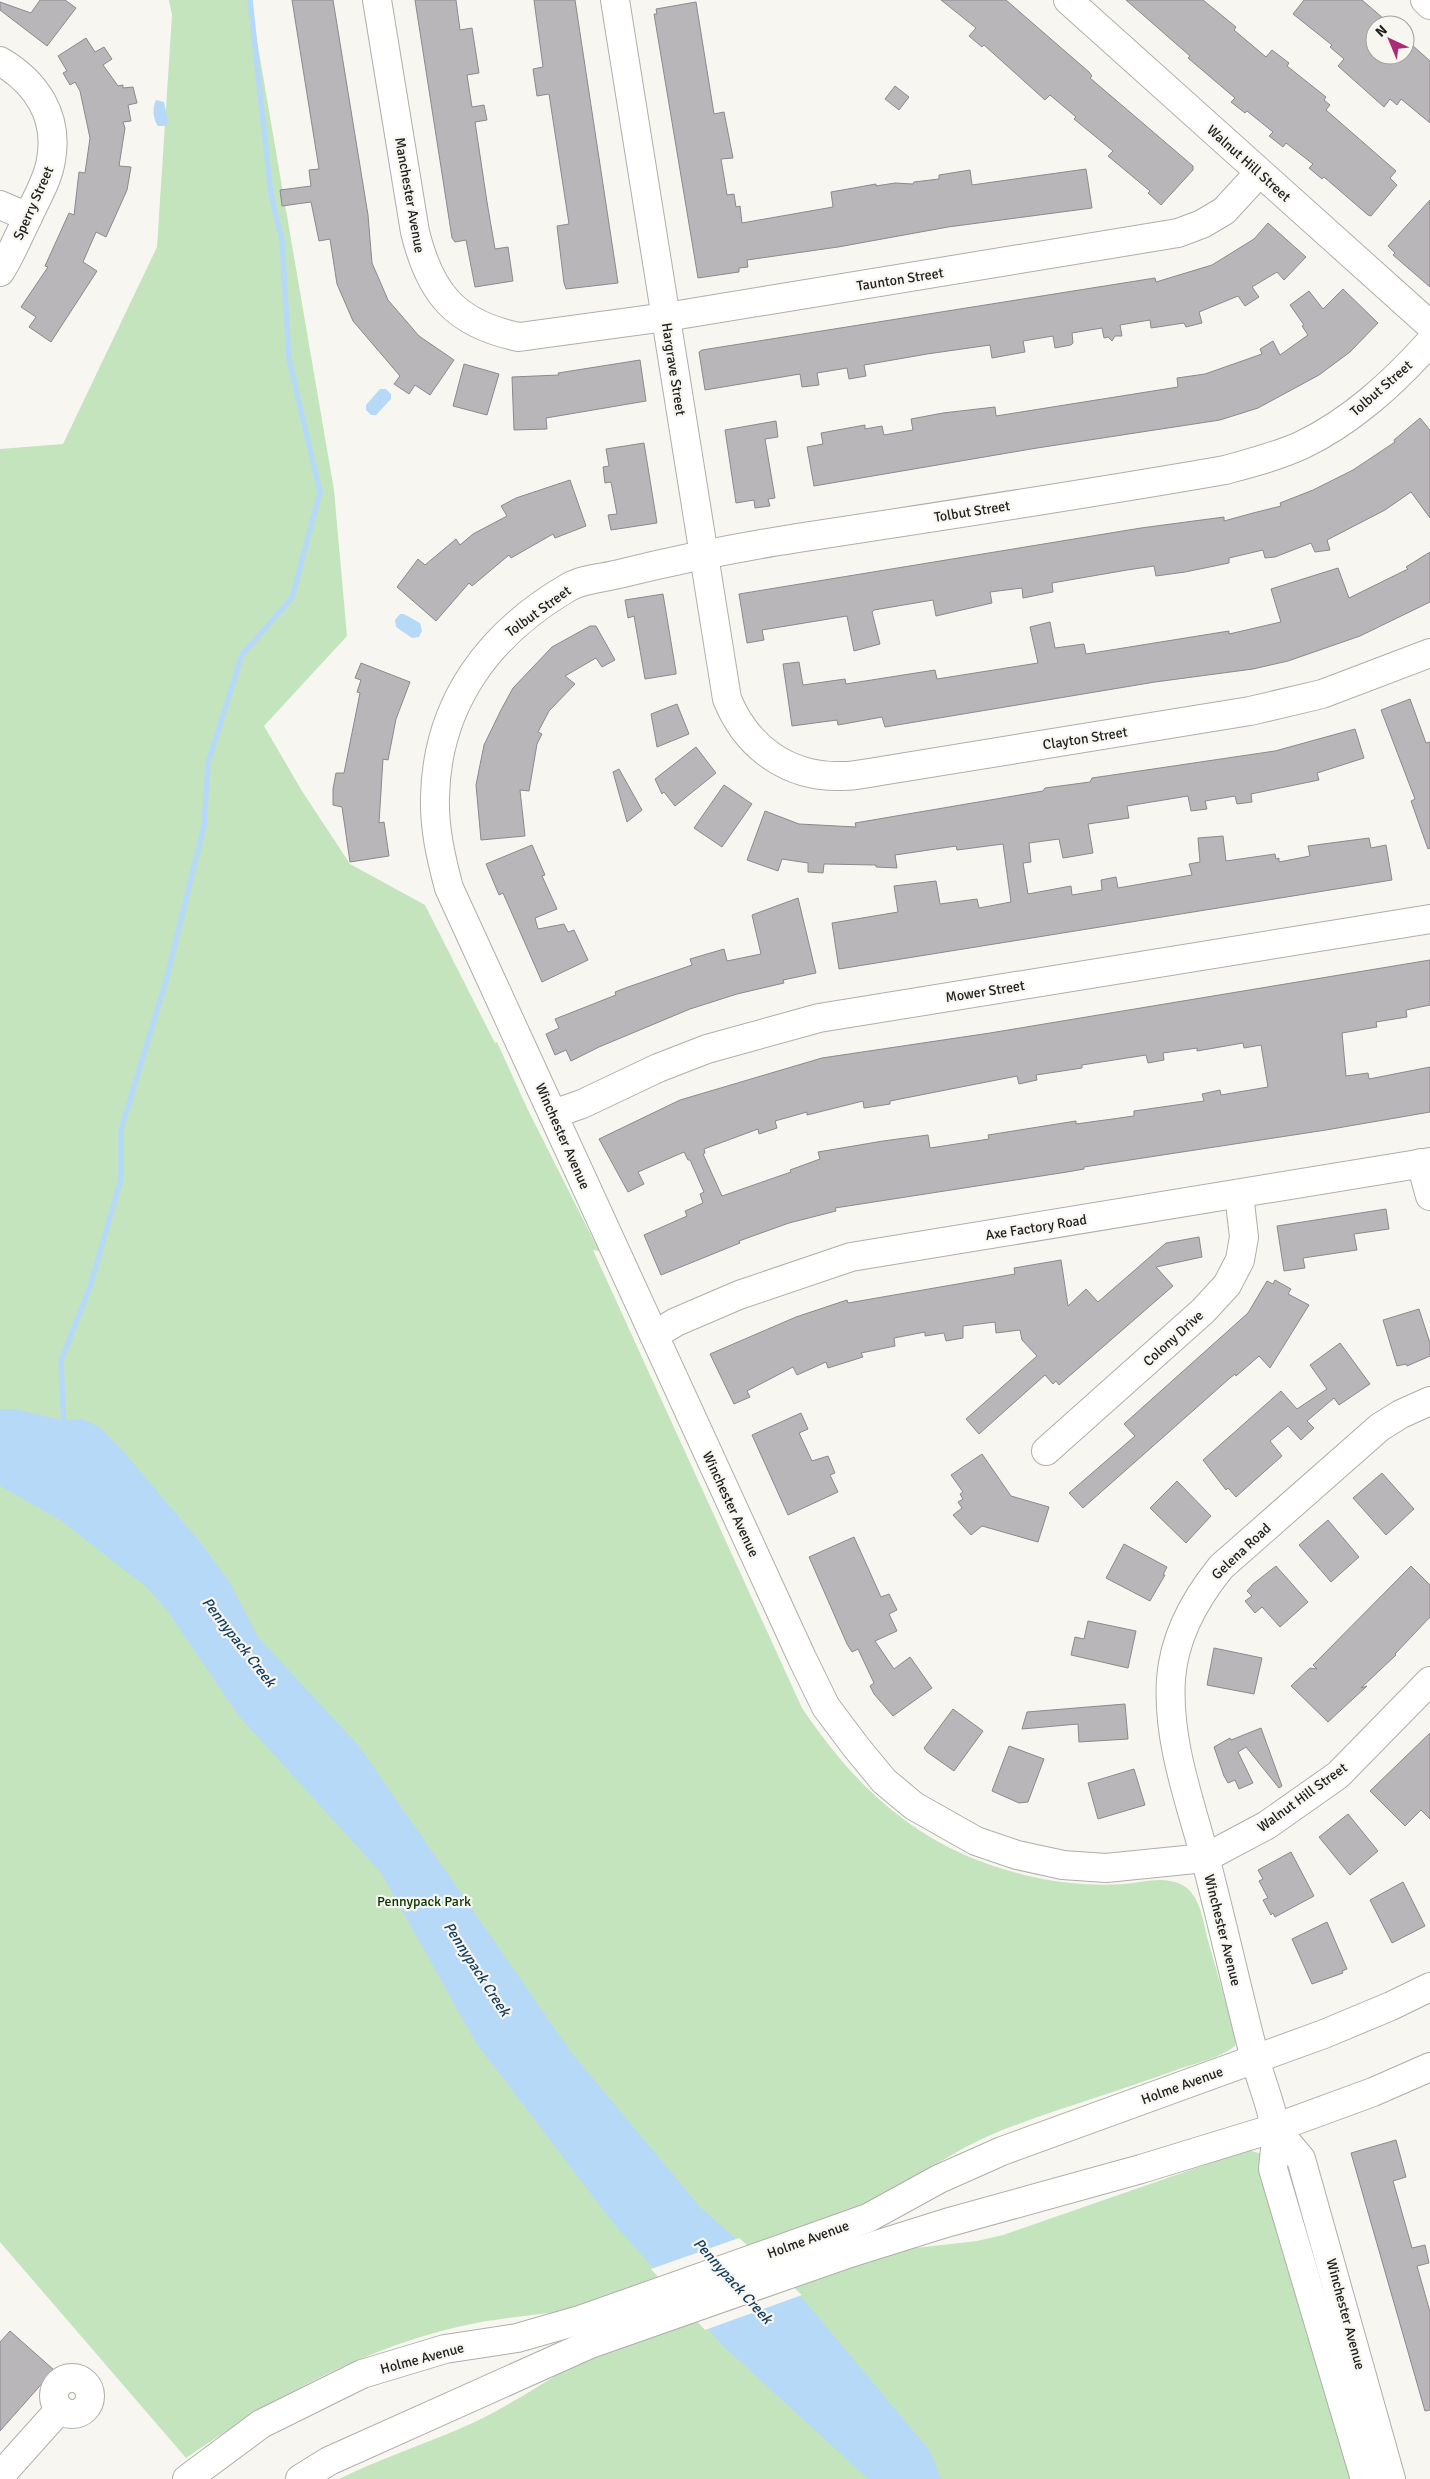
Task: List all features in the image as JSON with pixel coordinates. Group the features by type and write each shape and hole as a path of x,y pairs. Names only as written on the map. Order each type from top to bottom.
{"street":[{"name":"Manchester Avenue","path":"377,0 414,232 422,262 445,300 457,313 473,323 497,333 519,337"},
{"name":"Hargrave Street","path":"615,0 727,699 734,717 746,733"},
{"name":"Walnut Hill Street","path":"1068,0 1430,325"},
{"path":"1425,0 1430,5"},
{"name":"Sperry Street","path":"0,61 15,70 33,86 50,121 51,160 44,183 0,272"},
{"name":"Taunton Street","path":"519,337 666,317 1178,233 1202,224 1224,210 1259,172"},
{"path":"0,205 28,217"},
{"name":"Tolbut Street","path":"496,642 518,622 573,585 704,553 1178,478 1225,470 1264,460 1302,444 1354,414 1399,376 1430,342"},
{"name":"Winchester Avenue","path":"496,642 464,688 448,724 440,751 435,798 439,848 449,888 826,1707 884,1781 914,1806 976,1841 1017,1854 1063,1865 1106,1868 1205,1858 1255,2060 1275,2128 1273,2169 1365,2479"},
{"name":"Clayton Street","path":"746,733 768,755 792,769 818,775 844,776 1250,711 1322,694 1430,653"},
{"name":"Mower Street","path":"553,1114 582,1104 658,1068 707,1049 819,1018 1430,919"},
{"path":"1426,1162 1430,1196"},
{"name":"Axe Factory Road","path":"654,1335 676,1322 739,1295 851,1257 1426,1162"},
{"name":"Colony Drive","path":"1046,1451 1203,1311 1227,1285 1240,1260 1244,1237 1239,1194"},
{"name":"Gelena Road","path":"1205,1858 1182,1775 1172,1713 1171,1678 1177,1646 1188,1617 1204,1588 1221,1566 1380,1427 1402,1414 1430,1402"},
{"name":"Walnut Hill Street","path":"1205,1858 1266,1825 1338,1775 1430,1681"},
{"name":"Holme Avenue","path":"300,2479 329,2461 585,2332 868,2218 939,2179 1002,2150 1255,2060 1382,2010 1430,1986"},
{"name":"Holme Avenue","path":"187,2479 262,2424 362,2374 445,2349 517,2338 585,2332 844,2255 946,2222 1141,2169 1275,2128 1373,2092 1430,2067"},
{"name":"Winchester Avenue","path":"1275,2128 1301,2159 1392,2479"},
{"path":"0,2476 60,2409"}],"green space":[{"name":"Pennypack Park","path":"169,0 250,0 334,490 347,636 264,726 302,791 350,864 425,905 495,1043 497,1042 527,1108 599,1251 593,1250 802,1708 825,1740 849,1769 902,1818 932,1838 964,1854 999,1868 1059,1882 1103,1885 1159,1880 1173,1881 1188,1889 1194,1896 1200,1909 1236,2039 1235,2046 1208,2060 983,2138 874,2199 871,2258 907,2249 977,2241 1003,2235 1248,2150 1262,2154 1356,2479 339,2479 474,2422 572,2366 564,2311 474,2323 388,2348 318,2378 284,2396 186,2458 0,2242 0,449 63,444 157,247 172,15"}],"water":[{"path":"156,100 164,102 168,121 165,126 158,126 155,120"},
{"path":"380,389 386,389 391,394 391,399 376,415 371,415 366,410 366,405"},
{"path":"400,614 404,614 420,623 422,631 419,637 412,638 396,627 395,620"},
{"name":"Pennypack Creek","path":"0,1409 14,1409 62,1420 83,1419 101,1428 124,1452 200,1542 229,1581 258,1637 359,1746 571,2052 700,2207 804,2300 930,2451 941,2479 868,2479 723,2346 614,2224 476,2043 381,1873 238,1715 166,1609 145,1586 60,1520 0,1486"}],"pier":[{"path":"739,2238 802,2295 705,2330 651,2269"}],"building":[{"path":"40,0 65,0 76,8 47,46 0,10 0,2 31,13"},
{"path":"292,0 333,0 368,215 372,263 388,300 419,336 454,360 430,395 415,385 409,394 394,384 400,376 353,321 337,284 330,239 319,241 311,202 282,206 280,190 311,186 309,170 319,169"},
{"path":"415,0 456,0 460,30 472,28 479,73 467,75 472,107 484,105 487,120 475,122 487,202 495,249 508,247 513,281 475,287 466,240 455,242 452,238"},
{"path":"534,0 575,0 618,283 566,289 564,283 557,226 569,224 549,94 537,96 533,69 543,67"},
{"path":"941,0 1006,0 1089,72 1092,76 1090,78 1193,166 1193,170 1161,205 1148,193 1150,191 1108,156 1113,151 1074,119 1076,117 1050,95 1045,100 984,45 982,47 969,36 976,28"},
{"path":"1126,0 1203,0 1236,27 1234,30 1266,57 1272,50 1289,63 1287,66 1326,97 1324,100 1330,105 1326,110 1396,171 1390,178 1397,185 1371,216 1368,215 1324,177 1322,179 1309,168 1313,164 1286,143 1283,147 1269,136 1273,132 1247,111 1245,113 1231,102 1235,98 1188,58 1190,56"},
{"path":"1304,0 1362,0 1379,15 1365,15 1365,65 1415,65 1415,48 1430,61 1430,123 1401,99 1397,105 1390,99 1384,107 1338,66 1344,59 1330,47 1332,45 1293,14"},
{"path":"696,2 714,114 724,112 733,158 721,159 727,195 734,194 736,207 740,206 742,223 833,207 831,192 876,184 876,186 895,183 913,184 914,182 939,179 939,175 970,170 972,185 1086,169 1092,208 948,227 838,247 747,260 748,267 739,268 739,272 698,278 654,14 657,14 656,9"},
{"path":"86,38 95,52 104,47 112,59 103,65 118,86 123,85 123,88 133,87 137,103 128,105 131,121 123,122 125,128 119,166 131,167 127,190 106,237 96,232 83,262 97,271 51,342 29,327 36,317 21,307 48,267 45,266 69,213 74,215 79,172 85,173 90,138 80,91 75,82 70,85 63,73 67,71 58,56"},
{"path":"895,86 909,97 899,110 885,99"},
{"path":"1430,200 1430,287 1393,255 1395,253 1388,246"},
{"path":"1268,223 1306,257 1284,280 1277,272 1252,287 1259,297 1245,306 1238,296 1199,312 1202,323 1186,327 1184,323 1151,328 1150,320 1120,325 1122,336 1115,336 1112,341 1108,337 1104,338 1102,328 1072,333 1073,343 1071,345 1055,348 1053,336 1023,341 1025,352 992,358 990,345 927,354 864,365 866,376 849,379 847,368 817,373 819,385 802,387 800,374 705,390 699,352 702,350 1155,278 1156,282 1212,265 1254,239"},
{"path":"1343,289 1378,323 1350,352 1319,375 1258,408 1220,420 1037,448 814,486 807,447 823,444 821,433 865,425 865,429 882,426 884,435 913,430 911,419 943,413 995,407 996,416 1178,387 1177,378 1205,374 1262,354 1260,349 1273,341 1280,355 1308,335 1302,326 1304,325 1290,305 1309,291 1323,309"},
{"path":"640,360 646,401 546,418 547,429 514,430 512,377 559,375 558,373"},
{"path":"464,364 499,374 487,415 453,406"},
{"path":"1420,418 1430,430 1430,518 1411,492 1385,510 1327,540 1330,550 1315,552 1311,543 1275,557 1265,558 1263,550 1229,558 1229,563 1185,572 1156,576 1154,566 1127,570 1052,583 1053,592 1023,598 1022,588 990,592 992,603 936,616 933,600 874,610 872,612 880,644 854,651 847,616 762,630 764,640 747,643 739,594 1141,528 1224,517 1224,521 1281,506 1280,503 1313,490 1353,470 1395,442 1394,440"},
{"path":"776,421 778,437 765,439 775,498 768,499 770,506 755,508 754,500 736,503 725,430"},
{"path":"644,443 657,523 611,530 608,515 617,514 611,482 605,483 603,467 609,466 606,449"},
{"path":"570,480 586,526 555,538 553,534 511,558 509,555 472,586 469,583 436,621 397,587 418,559 425,565 456,539 460,545 473,534 507,516 501,506 516,498"},
{"path":"1430,552 1430,602 1360,636 1288,661 1253,669 1155,682 885,727 882,717 838,725 837,720 792,726 783,664 799,662 803,685 845,679 846,684 935,670 937,679 1038,663 1030,627 1050,622 1055,648 1084,644 1086,654 1229,631 1229,634 1281,622 1271,589 1338,568 1349,598 1408,569 1406,567"},
{"path":"663,594 676,674 645,679 634,616 628,618 625,600"},
{"path":"590,626 596,626 615,660 602,667 596,658 565,676 575,684 549,711 538,732 542,734 537,744 529,791 520,790 525,836 481,840 476,785 484,745 501,710 513,688 552,647"},
{"path":"361,663 410,682 396,719 388,760 383,759 379,823 384,822 389,856 350,862 342,807 333,805 333,789 336,773 344,773 360,693 357,692 361,680 355,678"},
{"path":"1410,699 1426,743 1430,742 1430,848 1428,849 1411,801 1415,799 1381,710"},
{"path":"677,704 689,734 657,747 651,714"},
{"path":"1355,729 1364,758 1317,773 1319,780 1251,794 1252,802 1237,804 1235,796 1205,801 1207,809 1191,811 1188,796 1127,806 1129,818 1088,824 1093,853 1063,858 1059,839 1029,843 1031,862 1023,863 1028,894 1071,886 1072,895 1102,890 1101,880 1116,877 1118,888 1192,875 1189,864 1200,862 1198,838 1223,836 1226,861 1275,854 1276,859 1279,858 1279,862 1310,856 1308,846 1369,838 1371,848 1386,845 1392,880 839,969 832,923 898,912 894,886 936,881 940,904 977,899 979,908 1011,902 1003,844 957,850 956,846 895,855 897,868 876,867 876,865 824,864 823,873 808,872 808,863 782,859 778,871 747,860 765,811 799,824 856,827 855,823 1043,791 1045,788 1090,782 1092,778 1275,751"},
{"path":"696,747 716,773 675,806 664,792 662,794 655,779"},
{"path":"619,769 642,810 627,822 613,772"},
{"path":"724,785 752,804 722,847 694,828"},
{"path":"532,845 545,875 542,876 557,909 535,918 538,929 564,924 568,932 574,930 588,960 542,982 503,893 499,895 486,864"},
{"path":"798,898 816,973 783,980 784,983 737,994 690,1009 599,1047 571,1061 566,1050 555,1055 546,1034 559,1028 555,1019 616,995 615,992 692,965 690,959 724,949 727,961 761,954 752,915"},
{"path":"1430,960 1430,1005 1406,1010 1407,1017 1376,1022 1377,1027 1342,1033 1346,1076 1368,1073 1369,1079 1430,1067 1430,1112 835,1208 836,1211 789,1223 739,1241 740,1243 661,1275 644,1235 687,1216 685,1211 703,1203 700,1194 704,1192 690,1160 688,1160 684,1152 638,1172 644,1184 628,1192 599,1139 680,1100 822,1058 990,1033","holes":["1243,1043 1244,1048 1261,1045 1268,1087 1221,1095 1220,1090 1202,1094 1204,1101 1134,1111 1134,1116 1076,1124 1076,1121 988,1135 989,1139 930,1148 928,1135 818,1152 820,1159 790,1170 791,1172 722,1196 703,1154 705,1153 704,1149 758,1129 759,1134 777,1128 775,1121 807,1112 807,1115 863,1101 864,1108 890,1104 890,1101 1017,1076 1019,1084 1037,1080 1036,1075 1082,1068 1082,1065 1146,1055 1148,1063 1164,1060 1163,1053 1197,1048 1197,1051"]},
{"path":"1386,1209 1389,1229 1354,1234 1357,1250 1303,1258 1305,1268 1284,1271 1277,1226"},
{"path":"1199,1237 1202,1257 1156,1267 1173,1286 1059,1385 1056,1381 1053,1384 1045,1375 979,1434 966,1419 1037,1356 1022,1340 1020,1330 996,1333 995,1322 963,1326 963,1338 946,1341 944,1333 925,1336 925,1332 894,1338 895,1346 861,1353 863,1357 828,1368 826,1362 797,1375 793,1367 747,1391 750,1397 734,1404 710,1354 796,1317 847,1300 848,1303 1015,1274 1014,1268 1061,1260 1068,1306 1086,1289 1098,1302 1166,1243"},
{"path":"1275,1280 1291,1289 1288,1294 1309,1305 1270,1368 1259,1356 1236,1376 1235,1374 1230,1378 1083,1508 1069,1493 1135,1436 1124,1424 1248,1313 1267,1281 1273,1284"},
{"path":"1419,1309 1430,1343 1430,1356 1407,1366 1406,1364 1397,1366 1383,1320"},
{"path":"1340,1343 1370,1384 1339,1405 1334,1398 1307,1421 1314,1428 1301,1440 1288,1426 1270,1441 1282,1456 1236,1497 1228,1488 1226,1490 1203,1460 1281,1391 1297,1409 1327,1389 1310,1365"},
{"path":"801,1413 808,1429 799,1433 812,1461 828,1456 835,1473 830,1475 838,1492 788,1515 752,1435"},
{"path":"982,1454 1011,1496 1049,1507 1038,1542 982,1526 971,1535 953,1515 962,1508 958,1502 963,1499 960,1494 963,1492 951,1475"},
{"path":"1382,1473 1414,1509 1386,1535 1353,1498"},
{"path":"1177,1481 1211,1516 1186,1543 1150,1508"},
{"path":"1328,1520 1359,1557 1331,1582 1299,1545"},
{"path":"854,1537 881,1597 889,1594 897,1610 889,1614 897,1631 875,1641 894,1669 910,1657 932,1688 893,1716 874,1694 870,1686 874,1683 858,1649 852,1652 847,1644 809,1557"},
{"path":"1124,1544 1167,1567 1163,1575 1165,1575 1150,1601 1106,1578"},
{"path":"1276,1566 1308,1602 1280,1627 1262,1607 1255,1613 1245,1601 1252,1596 1247,1591 1253,1584"},
{"path":"1411,1566 1430,1585 1430,1617 1396,1655 1361,1688 1367,1686 1328,1722 1291,1686 1310,1668 1317,1669 1313,1665"},
{"path":"1088,1621 1136,1631 1128,1668 1071,1655 1075,1637 1084,1639"},
{"path":"1214,1648 1262,1658 1254,1694 1207,1685"},
{"path":"1125,1704 1128,1739 1079,1742 1078,1724 1022,1729 1027,1712"},
{"path":"953,1709 983,1731 954,1771 924,1748"},
{"path":"1261,1728 1282,1786 1279,1788 1246,1747 1238,1752 1253,1783 1239,1789 1235,1780 1228,1783 1214,1747 1230,1738 1231,1740"},
{"path":"1430,1733 1430,1819 1421,1810 1405,1826 1370,1791"},
{"path":"1009,1746 1044,1759 1028,1802 1019,1803 992,1791"},
{"path":"1134,1769 1145,1805 1098,1819 1088,1783"},
{"path":"1348,1814 1378,1851 1350,1875 1319,1837"},
{"path":"1291,1852 1314,1896 1275,1917 1273,1913 1271,1915 1263,1900 1268,1898 1259,1881 1263,1879 1258,1870"},
{"path":"1403,1882 1425,1926 1392,1943 1370,1900"},
{"path":"1327,1922 1347,1969 1342,1971 1343,1973 1312,1984 1292,1939"},
{"path":"1396,2140 1406,2177 1393,2181 1412,2248 1425,2245 1429,2263 1417,2266 1430,2312 1430,2410 1425,2411 1351,2153"},
{"path":"10,2331 54,2370 0,2431 0,2342"}],"waterway":[{"path":"64,1427 61,1361 90,1287 121,1179 121,1130 166,981 204,826 208,763 242,655 292,598 320,492 289,359 282,240 271,195 250,0"}]}
